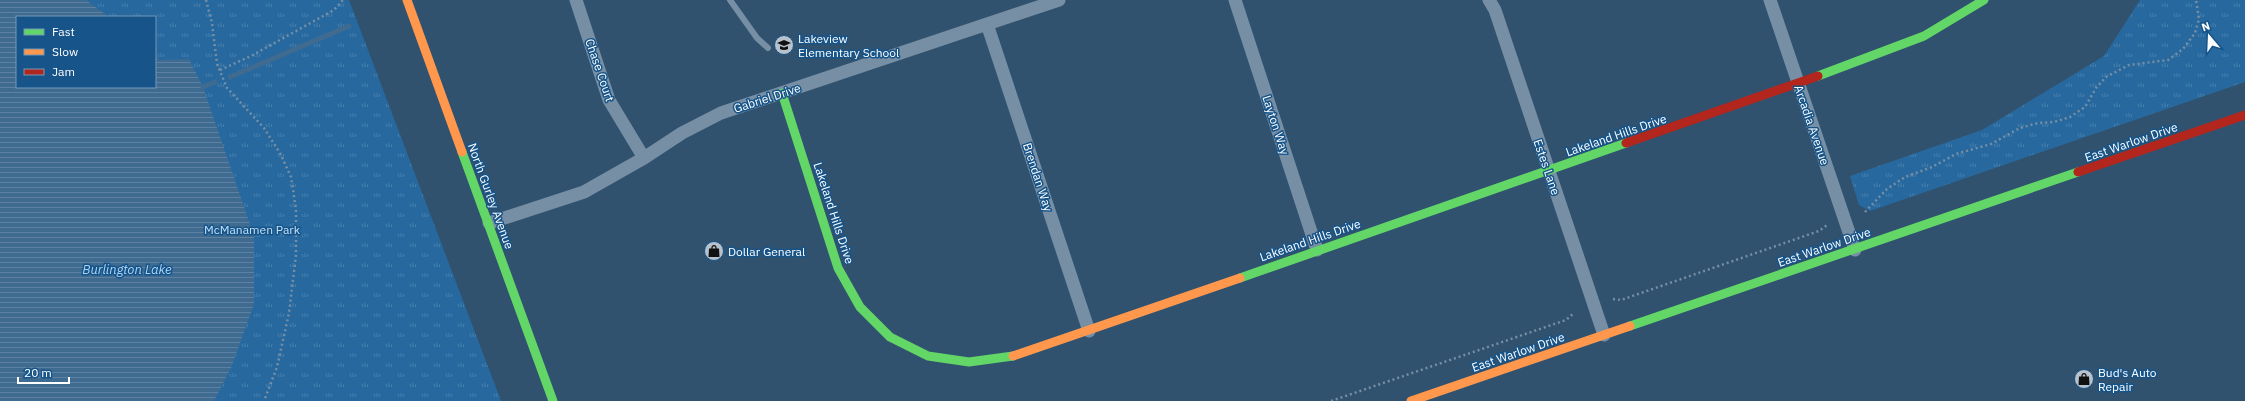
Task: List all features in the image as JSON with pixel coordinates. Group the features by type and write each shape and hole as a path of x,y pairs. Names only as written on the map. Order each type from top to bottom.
{"street":[{"name":"North Gurley Avenue","path":"407,0 553,401"},
{"name":"Chase Court","path":"576,0 609,100 644,158"},
{"name":"Gabriel Drive","path":"489,224 584,192 644,158 682,133 721,113 1059,0"},
{"name":"Layton Way","path":"1235,0 1317,250"},
{"name":"Estes Lane","path":"1489,0 1495,10 1604,335"},
{"name":"Arcadia Avenue","path":"1770,0 1855,250"},
{"name":"Lakeland Hills Drive","path":"782,93 838,268 860,307 890,337 928,356 970,362 1012,356 1089,331 1317,250 1798,84 1924,36 1984,0"},
{"name":"Brendan Way","path":"987,24 1089,331"},
{"name":"East Warlow Drive","path":"1411,401 2245,115"}],"lane":[{"path":"730,0 757,38 768,48"}],"path":[{"path":"206,0 212,23 220,70 227,88 264,128 281,155 290,177 296,210 296,255 289,313 277,367 264,401"},
{"path":"220,70 251,56 334,10 343,0"},
{"path":"1865,212 1887,190 1905,177 1932,167 1956,154 1991,144 2020,128 2038,123 2054,122 2070,117 2085,107 2096,88 2106,77 2129,64 2168,60 2183,49 2195,33 2199,18 2196,0"},
{"path":"1613,300 1628,297 1819,231 1827,225"},
{"path":"1331,401 1566,320 1574,313"}],"green space":[{"name":"McManamen Park","path":"0,0 349,0 501,401 0,401"},
{"path":"2140,0 2245,0 2245,82 1870,211 1859,205 1850,176 1982,130 2104,56"}],"water":[{"name":"Burlington Lake","path":"0,0 86,0 108,16 16,16 16,88 156,88 156,57 160,60 189,59 203,87 254,236 254,304 231,368 214,401 0,401"}],"waterway":[{"path":"230,77 349,26"},
{"path":"203,87 215,82"}],"traffic: fast":[{"path":"1818,76 1924,36 1984,0"},
{"path":"782,93 838,268 860,307 890,337 928,356 969,362 1013,356"},
{"path":"1240,278 1626,143"},
{"path":"462,152 553,401"},
{"path":"1630,326 2078,172"}],"traffic: slow":[{"path":"407,0 462,152"},
{"path":"1013,356 1240,278"},
{"path":"1411,401 1630,326"}],"traffic: jam":[{"path":"1626,143 1818,76"},
{"path":"2078,172 2245,115"}],"place":[{"name":"Lakeview Elementary School","path":"784,45"},
{"name":"Dollar General","path":"714,251"},
{"name":"Bud's Auto Repair","path":"2084,379"}]}
